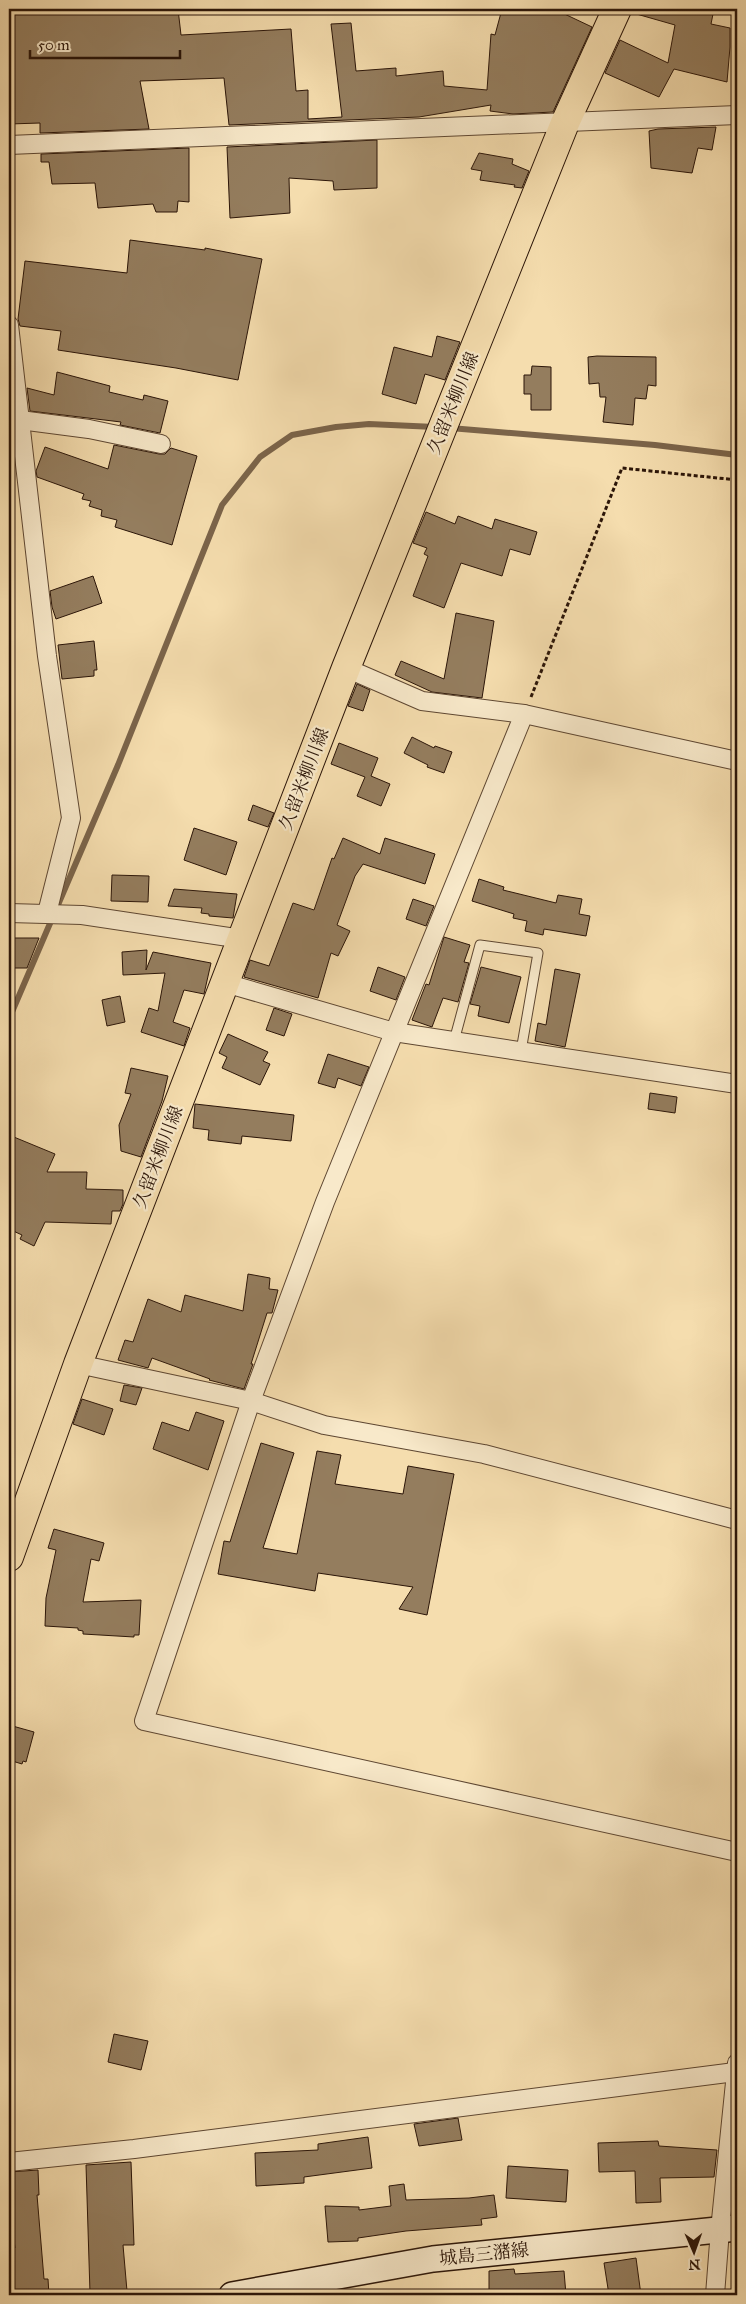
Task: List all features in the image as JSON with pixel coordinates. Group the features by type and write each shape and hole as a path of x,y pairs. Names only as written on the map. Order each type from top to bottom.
{"main road":[{"name":"久留米柳川線","path":"9,1557 78,1364 346,668 566,123 617,9"},
{"name":"城島三潴線","path":"232,2295 433,2259 728,2229"}],"street":[{"path":"9,145 737,115"},
{"path":"9,325 47,656 71,818 47,913"},
{"path":"20,420 89,429 161,444"},
{"path":"346,668 422,701 524,714 737,761"},
{"path":"524,714 324,1202 251,1400 144,1721 737,1852"},
{"path":"9,912 82,916 242,939"},
{"path":"225,983 394,1032 737,1084"},
{"path":"78,1364 251,1400 324,1425 484,1454 737,1520"},
{"path":"9,2162 134,2149 737,2069 728,2229 715,2295"}],"lane":[{"path":"454,1041 480,945 538,953 521,1051"}],"path":[{"path":"524,714 622,468 737,480"}],"building":[{"path":"9,9 178,9 181,35 291,29 296,91 308,90 308,119 342,117 331,24 351,23 356,71 396,68 396,76 443,71 444,86 487,90 491,34 495,35 502,9 554,9 592,27 553,112 513,114 490,111 491,105 419,117 229,125 224,78 140,81 149,129 40,133 40,123 9,124"},
{"path":"634,9 714,9 711,24 730,28 727,82 674,69 659,97 605,73 620,40 668,63 675,25 633,13"},
{"path":"716,127 712,150 698,148 692,173 651,168 649,131"},
{"path":"377,140 377,188 334,190 333,181 289,178 290,213 230,218 227,147"},
{"path":"189,148 189,202 178,201 177,212 156,212 153,204 98,208 95,183 52,184 49,162 41,162 41,154"},
{"path":"479,153 513,159 512,164 529,171 522,188 514,187 515,185 480,180 482,171 471,169"},
{"path":"130,240 205,250 205,248 262,259 238,380 176,368 58,350 61,331 20,326 18,319 25,261 127,273"},
{"path":"437,336 460,342 445,380 425,374 416,404 382,394 394,347 432,357"},
{"path":"588,357 656,357 656,386 648,385 646,399 635,398 633,425 603,422 606,397 600,397 599,383 589,384"},
{"path":"532,366 551,367 551,410 531,410 531,394 524,394 524,375 531,375"},
{"path":"57,372 110,386 109,392 143,400 144,395 168,401 160,433 120,425 121,422 30,411 27,388 54,395"},
{"path":"114,445 159,454 165,454 171,448 197,456 172,545 115,527 117,520 101,516 102,510 89,506 91,501 82,499 84,494 37,477 36,471 45,447 108,469"},
{"path":"426,512 455,524 458,516 492,529 495,519 537,532 530,555 510,549 502,576 461,563 444,608 413,596 428,556 424,554 427,548 413,543"},
{"path":"93,576 102,603 56,619 50,591"},
{"path":"456,613 494,621 482,698 432,692 395,675 401,661 444,679"},
{"path":"94,641 97,670 94,670 94,676 62,679 58,645"},
{"path":"357,684 370,690 363,711 348,706"},
{"path":"412,737 434,748 435,746 452,752 444,773 427,767 428,765 404,753"},
{"path":"339,743 378,758 371,776 390,784 381,806 357,796 365,777 331,764"},
{"path":"253,805 274,813 268,827 248,820"},
{"path":"194,828 237,842 226,875 184,860"},
{"path":"343,838 380,854 385,838 435,854 425,884 363,864 355,876 337,925 350,931 338,956 331,953 318,998 244,977 250,960 269,966 293,903 314,910 332,858 334,859"},
{"path":"112,875 149,876 148,902 111,901"},
{"path":"479,879 504,887 503,890 556,903 558,895 582,899 579,914 590,916 586,936 544,929 543,935 525,931 527,921 513,918 514,914 472,901"},
{"path":"174,889 237,894 233,918 209,916 209,914 201,913 202,908 168,906"},
{"path":"413,899 434,906 426,926 406,919"},
{"path":"444,937 470,945 464,962 469,963 458,1002 443,998 432,1027 412,1020 426,984 429,985"},
{"path":"9,938 39,938 27,968 9,968"},
{"path":"147,950 146,970 153,952 211,963 204,994 184,990 173,1022 190,1028 184,1046 141,1032 149,1008 158,1011 165,973 123,975 122,952"},
{"path":"378,967 405,977 396,1000 370,991"},
{"path":"481,967 521,977 509,1023 478,1016 480,1006 470,1004"},
{"path":"555,969 580,974 565,1047 535,1041 538,1023 546,1025"},
{"path":"120,996 125,1022 107,1026 102,1000"},
{"path":"274,1008 292,1014 284,1036 266,1030"},
{"path":"228,1034 268,1052 263,1061 270,1064 260,1085 222,1068 227,1057 219,1053"},
{"path":"328,1054 369,1067 361,1086 338,1078 335,1088 318,1083"},
{"path":"131,1068 168,1076 162,1101 141,1157 121,1151 119,1125 131,1094 125,1093"},
{"path":"650,1093 677,1097 675,1113 648,1109"},
{"path":"195,1104 294,1115 291,1141 242,1136 241,1144 208,1140 209,1130 193,1128"},
{"path":"9,1135 55,1154 47,1172 87,1172 86,1189 123,1190 123,1204 120,1211 112,1211 111,1224 45,1222 34,1246 20,1239 22,1235 9,1229"},
{"path":"248,1274 270,1278 269,1289 278,1290 272,1313 267,1313 244,1389 209,1380 152,1358 148,1368 118,1360 125,1340 133,1342 148,1299 181,1312 185,1295 243,1311"},
{"path":"124,1385 142,1388 136,1405 120,1401"},
{"path":"82,1399 113,1409 104,1435 73,1424"},
{"path":"196,1412 224,1421 208,1470 153,1449 162,1422 189,1431"},
{"path":"261,1443 294,1453 263,1548 297,1554 317,1451 341,1455 335,1484 403,1494 408,1466 454,1474 427,1615 399,1609 413,1587 318,1573 315,1591 218,1574 224,1541 230,1542"},
{"path":"54,1529 104,1543 99,1561 91,1559 83,1602 141,1600 139,1635 134,1635 134,1637 83,1634 83,1631 78,1630 78,1628 45,1626 46,1598 56,1550 48,1548"},
{"path":"9,1725 34,1732 26,1762 23,1761 22,1764 9,1760"},
{"path":"114,2034 148,2041 141,2070 108,2062"},
{"path":"458,2118 462,2140 419,2146 414,2124"},
{"path":"368,2137 372,2168 304,2177 304,2183 256,2186 255,2153 318,2150 318,2144"},
{"path":"658,2141 659,2146 717,2150 714,2177 660,2178 661,2202 636,2203 635,2171 599,2172 598,2143"},
{"path":"131,2162 134,2245 123,2245 127,2291 90,2293 86,2165"},
{"path":"508,2166 568,2170 566,2202 506,2198"},
{"path":"38,2170 39,2195 37,2195 44,2279 48,2279 49,2295 14,2295 11,2249 15,2248 9,2197 9,2172"},
{"path":"404,2184 406,2200 469,2198 494,2195 497,2217 481,2219 482,2225 406,2231 358,2238 358,2241 328,2242 325,2206 359,2207 359,2210 391,2206 389,2186"},
{"path":"636,2258 641,2295 609,2295 604,2263"},
{"path":"514,2269 515,2274 564,2271 566,2295 489,2295 489,2271"}],"waterway":[{"path":"9,1019 118,765 222,505 260,457 292,435 336,427 369,424 435,427"},
{"path":"450,428 655,445 737,455"}]}
